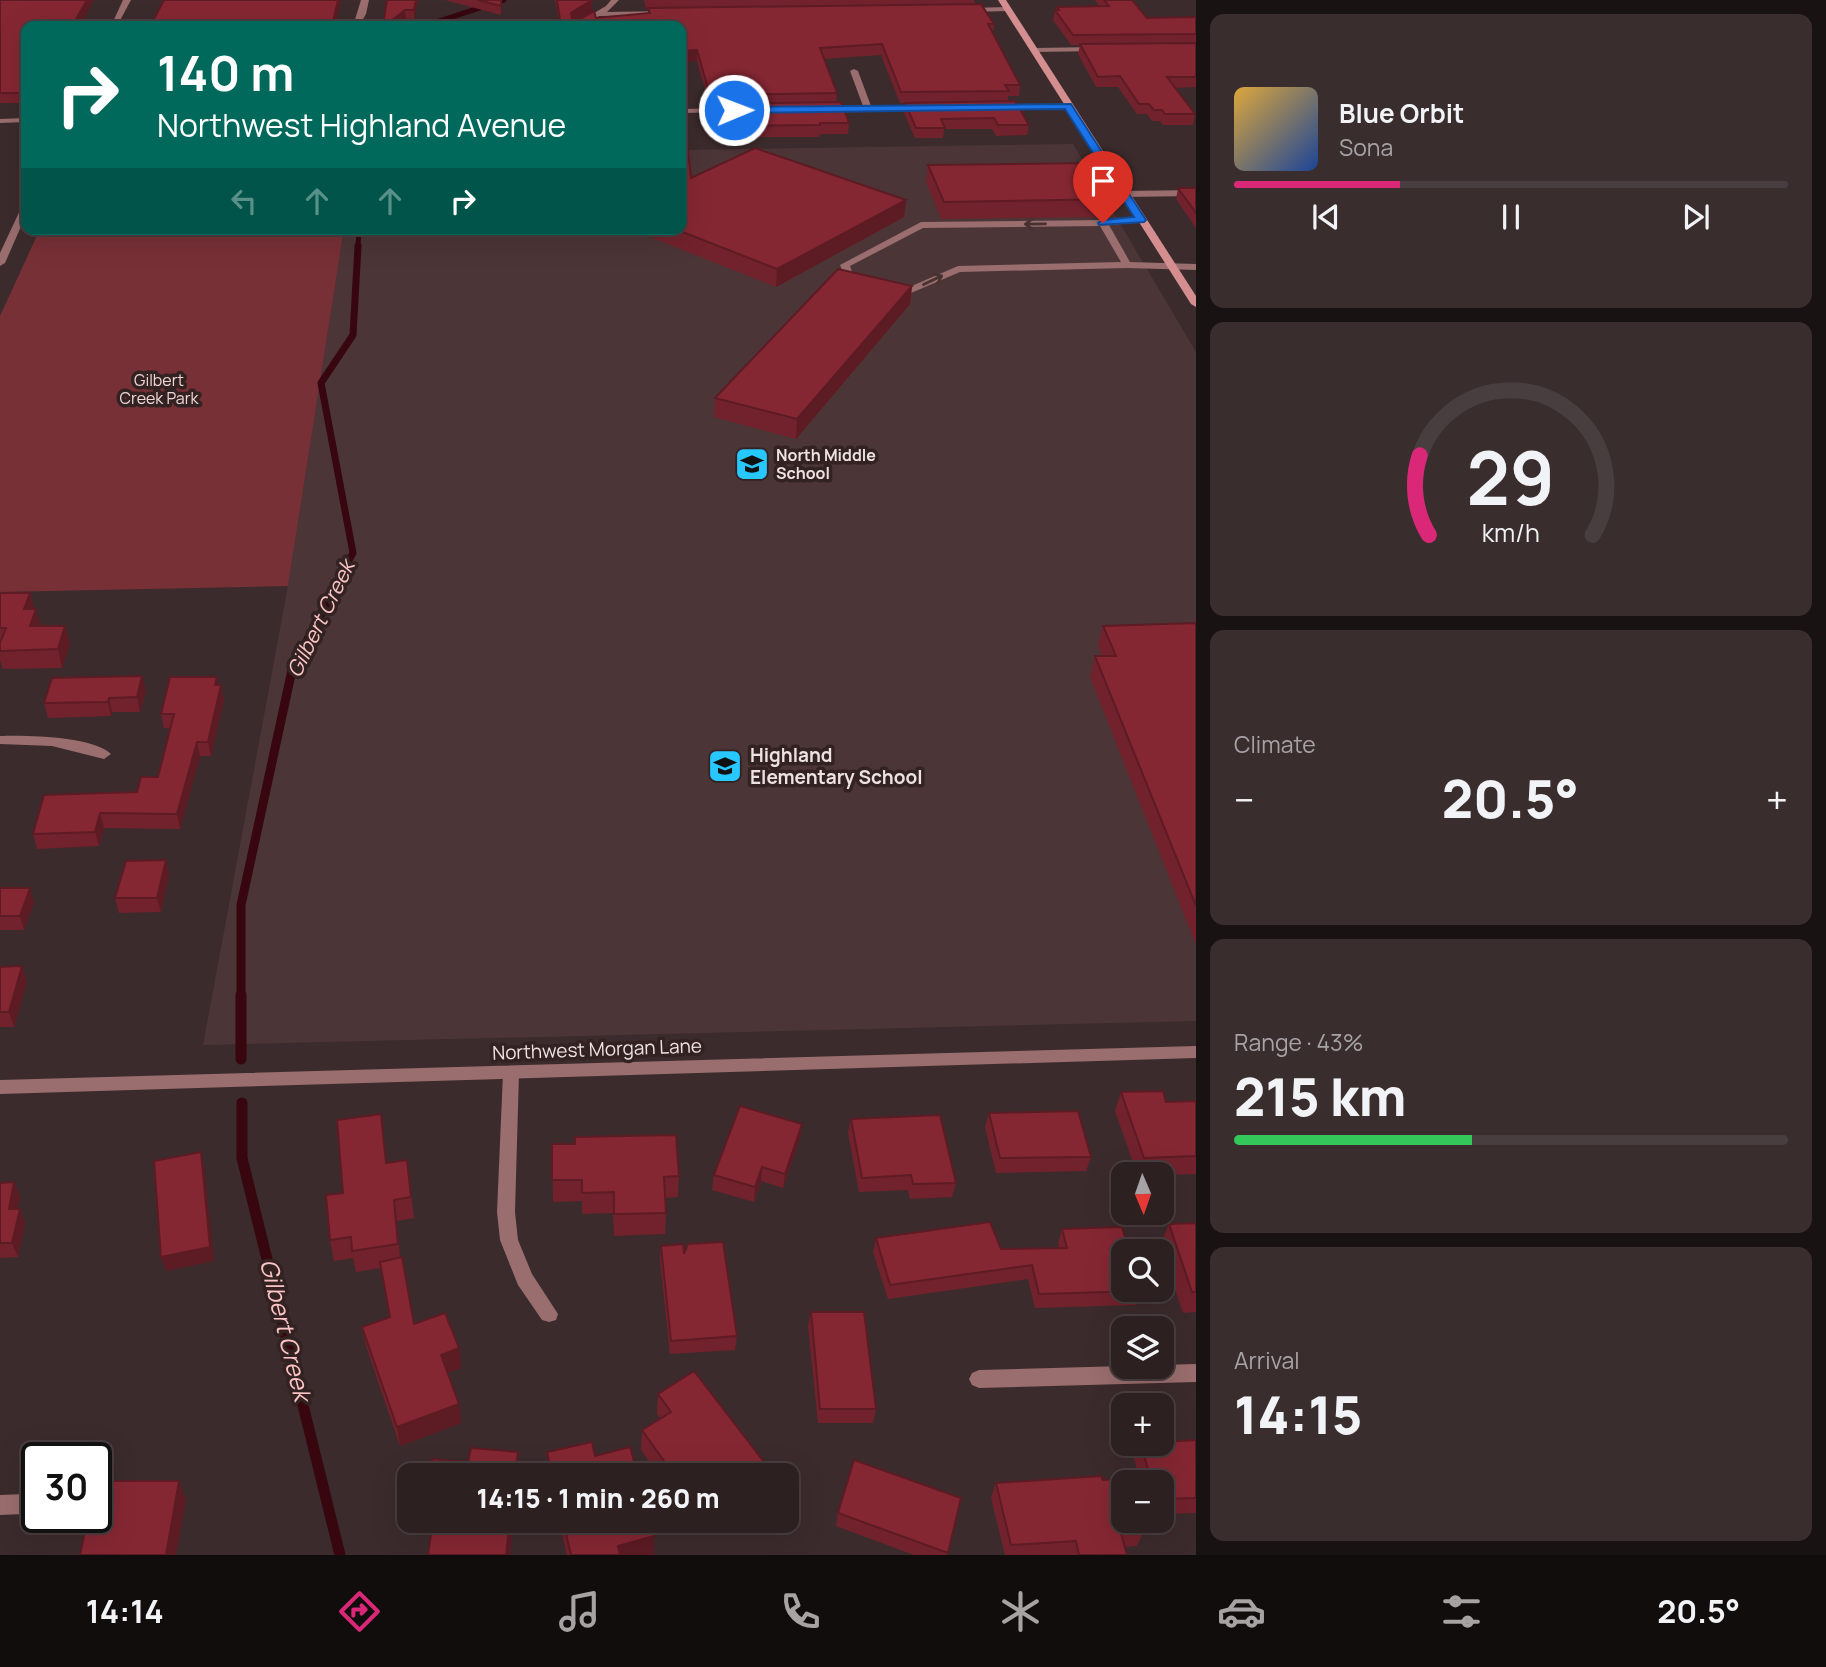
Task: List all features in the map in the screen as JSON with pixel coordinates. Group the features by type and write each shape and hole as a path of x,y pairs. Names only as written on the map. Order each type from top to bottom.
{"main road":[{"path":"1002,0 1196,304"}],"street":[{"path":"116,21 127,0"},
{"path":"358,21 365,0"},
{"path":"586,21 609,8 615,0"},
{"path":"961,10 1007,9"},
{"path":"599,14 676,13"},
{"path":"1035,50 1106,49"},
{"path":"854,71 868,108"},
{"path":"992,107 1068,106"},
{"path":"814,109 937,107"},
{"path":"686,111 748,110"},
{"path":"0,121 21,120"},
{"path":"1124,194 1196,193"},
{"path":"0,263 21,217"},
{"path":"866,286 849,277 845,265 921,225 1103,223 1141,220"},
{"path":"1103,223 1127,265"},
{"path":"886,291 908,291 958,269 1127,265 1196,267"},
{"path":"0,740 73,743 104,754"},
{"name":"Northwest Morgan Lane","path":"0,1087 1196,1052"},
{"path":"511,1073 506,1212 509,1240 525,1279 550,1314"},
{"path":"979,1379 1196,1373"},
{"path":"0,1505 21,1504"}],"shaded area":[{"path":"1073,144 1196,352 1196,1021 203,1045 288,586 343,235 686,235 686,150"}],"green space":[{"name":"Gilbert Creek Park","path":"37,235 343,235 288,586 0,592 0,316"}],"building":[{"path":"0,0 87,0 75,21 21,21 21,93 0,93"},
{"path":"164,0 338,0 333,21 153,21"},
{"path":"387,0 416,0 414,10 405,10 391,21 384,21"},
{"path":"478,0 501,0 501,6"},
{"path":"557,0 592,0 571,13 572,18 582,18 594,11 596,18 650,13 648,8 981,4 994,24 988,24 1020,85 1005,85 1009,91 901,92 882,44 820,48 837,93 710,95 697,50 686,51 686,21 560,20"},
{"path":"1104,0 1132,0 1147,18 1196,17 1196,34 1073,35 1055,10 1059,10 1057,7 1109,6"},
{"path":"1196,43 1196,77 1167,77 1195,114 1165,114 1162,110 1154,110 1149,104 1139,104 1120,76 1098,77 1080,44"},
{"path":"1015,101 1029,125 998,125 994,118 941,119 945,128 916,128 905,103"},
{"path":"841,102 849,123 820,125 720,126 713,104"},
{"path":"686,133 691,178 755,148 906,200 777,269 686,233"},
{"path":"1091,163 1113,199 944,202 928,165"},
{"path":"1178,188 1196,188 1196,213"},
{"path":"838,269 912,286 797,419 715,398"},
{"path":"0,593 30,593 24,609 36,609 30,626 65,626 58,649 0,651 6,628 0,628"},
{"path":"1196,623 1196,906 1095,656 1116,656 1103,626"},
{"path":"142,676 137,697 109,698 108,702 44,703 52,678"},
{"path":"170,677 217,677 215,685 221,685 208,742 197,742 177,814 100,813 95,832 33,834 44,795 137,792 141,777 158,777 174,714 161,714"},
{"path":"166,860 157,898 115,898 126,861"},
{"path":"0,888 30,888 20,916 0,916"},
{"path":"22,966 9,1012 0,1012 0,967"},
{"path":"1163,1091 1166,1102 1196,1101 1196,1156 1144,1158 1121,1092"},
{"path":"740,1106 802,1124 785,1174 762,1167 755,1187 714,1175"},
{"path":"1078,1111 1091,1157 1000,1158 989,1113"},
{"path":"381,1114 386,1163 407,1160 411,1197 394,1200 398,1244 352,1251 351,1237 330,1240 326,1195 343,1193 337,1120"},
{"path":"940,1115 956,1183 913,1184 911,1175 862,1178 851,1119"},
{"path":"676,1135 679,1176 664,1177 666,1213 614,1214 614,1192 582,1193 582,1180 552,1180 552,1144 575,1144 575,1137"},
{"path":"201,1152 210,1247 161,1257 154,1161"},
{"path":"14,1182 9,1209 20,1209 12,1243 0,1243 0,1183"},
{"path":"990,1222 1001,1249 1067,1248 1062,1229 1122,1227 1126,1239 1111,1239 1111,1292 1039,1294 1032,1265 890,1285 876,1238"},
{"path":"1196,1223 1196,1292 1192,1292 1169,1225"},
{"path":"723,1242 737,1336 671,1341 661,1246 683,1244 684,1254 688,1244"},
{"path":"402,1257 414,1324 445,1313 459,1348 441,1355 459,1404 397,1427 362,1327 390,1317 380,1262"},
{"path":"811,1312 864,1312 876,1409 820,1409"},
{"path":"694,1371 764,1462 665,1463 642,1430 671,1412 658,1394"},
{"path":"1196,1440 1196,1498 1174,1499 1174,1470 1148,1470 1144,1456 1174,1456 1174,1441"},
{"path":"592,1442 595,1456 630,1447 635,1463 549,1463 547,1452"},
{"path":"471,1448 518,1452 517,1463 432,1463 432,1459 468,1462"},
{"path":"854,1460 961,1498 948,1553 838,1513"},
{"path":"1101,1476 1103,1480 1111,1479 1111,1533 1121,1533 1127,1555 1079,1555 1076,1541 1011,1545 996,1483"},
{"path":"112,1481 179,1481 166,1555 80,1555 85,1533 112,1533"},
{"path":"431,1533 509,1533 506,1555 428,1555"},
{"path":"566,1533 653,1533 654,1536 618,1546 620,1555 571,1555"}],"waterway":[{"name":"Gilbert Creek","path":"439,21 504,0"},
{"name":"Gilbert Creek","path":"358,248 359,235"},
{"name":"Gilbert Creek","path":"343,571 353,553 321,383 353,335 358,246"},
{"name":"Gilbert Creek","path":"241,1059 241,905 292,670 344,570"},
{"name":"Gilbert Creek","path":"242,1103 242,1158 340,1555"}],"place":[{"name":"North Middle School","path":"752,464"},
{"name":"Highland Elementary School","path":"725,766"}],"route":[{"path":"734,110 1068,106 1141,220 1103,223"}]}
